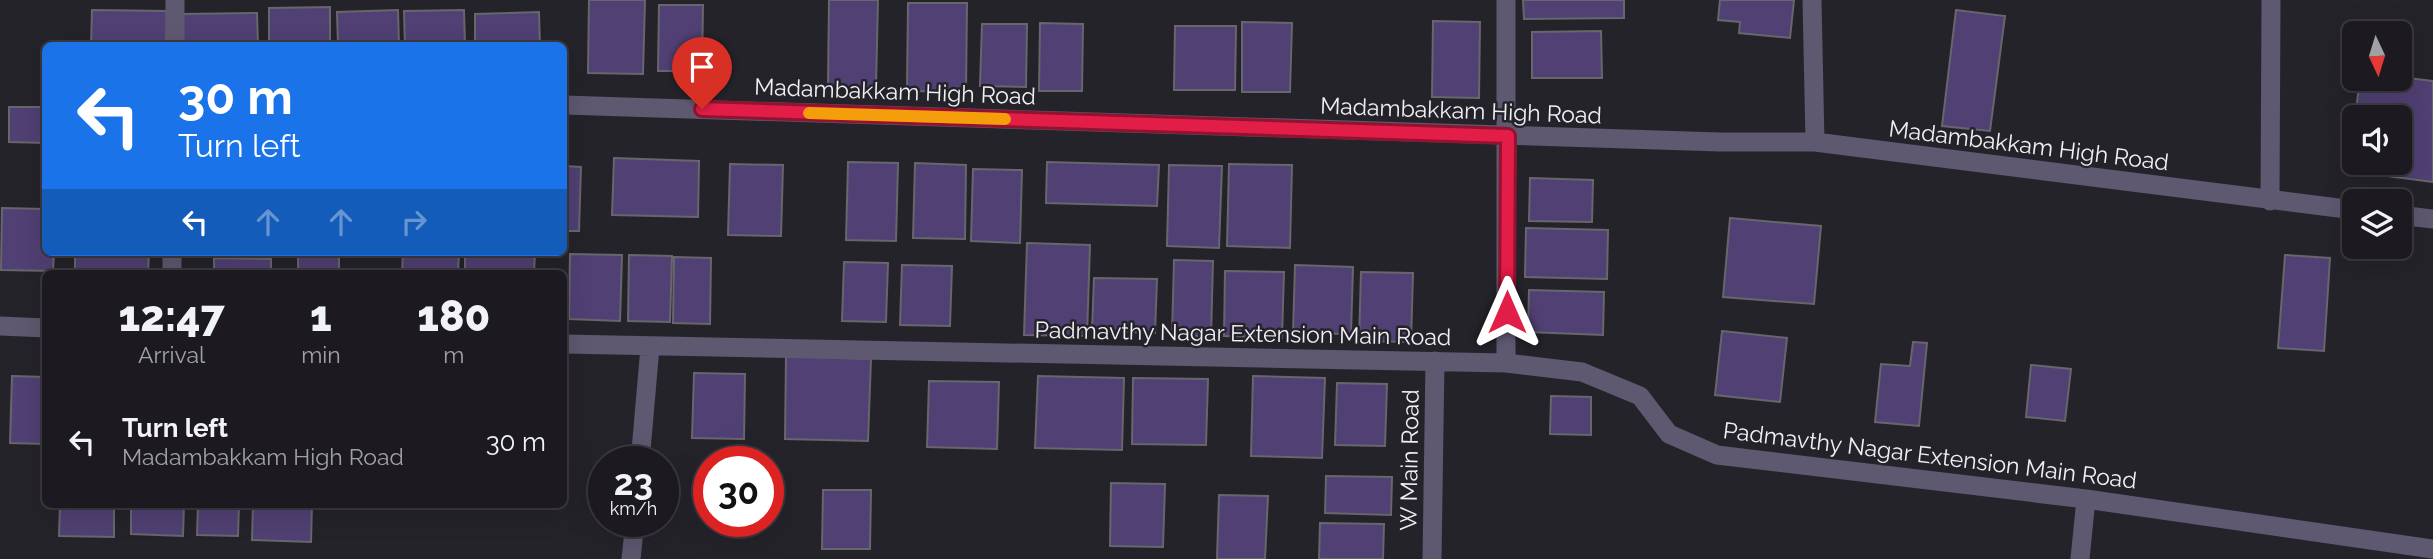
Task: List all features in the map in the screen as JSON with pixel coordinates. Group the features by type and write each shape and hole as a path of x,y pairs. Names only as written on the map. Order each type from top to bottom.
{"street":[{"path":"175,0 175,42"},
{"path":"1506,0 1507,363"},
{"path":"1812,0 1815,142"},
{"path":"2270,201 2271,0"},
{"name":"Madambakkam High Road","path":"567,105 1508,136 1815,142 2342,209"},
{"path":"2412,217 2433,219"},
{"path":"0,326 42,328"},
{"name":"Padmavthy Nagar Extension Main Road","path":"567,344 1507,363 1581,372 1640,396 1669,434 1717,455 2086,499 2433,549"},
{"path":"641,446 650,346"},
{"name":"W Main Road","path":"1432,559 1435,361"},
{"path":"2080,559 2086,499"},
{"path":"631,559 633,537"}],"building":[{"path":"589,0 645,0 643,74 588,73"},
{"path":"829,0 878,0 876,87 828,86"},
{"path":"1523,0 1624,0 1624,18 1524,19"},
{"path":"1720,0 1794,0 1790,38 1739,33 1740,22 1718,20"},
{"path":"908,3 967,3 966,92 907,91"},
{"path":"659,5 703,5 702,71 658,71"},
{"path":"330,7 330,42 269,42 269,8"},
{"path":"92,10 167,11 166,42 91,42"},
{"path":"398,10 399,42 338,42 337,12"},
{"path":"464,10 465,42 405,42 404,11"},
{"path":"1956,10 2005,16 1990,131 1942,126"},
{"path":"539,12 540,42 475,42 475,14"},
{"path":"257,13 258,42 181,42 181,14"},
{"path":"1433,21 1480,22 1479,98 1432,97"},
{"path":"1242,22 1292,23 1290,92 1242,92"},
{"path":"1040,23 1083,24 1082,91 1039,91"},
{"path":"982,24 1027,24 1026,87 980,86"},
{"path":"1175,26 1236,26 1235,90 1174,90"},
{"path":"1601,31 1602,78 1532,78 1532,32"},
{"path":"2412,79 2433,81 2433,182 2379,175 2412,175 2412,105 2357,105 2358,91 2412,91"},
{"path":"9,107 42,107 42,143 9,142"},
{"path":"614,158 699,161 698,217 612,215"},
{"path":"848,162 898,163 896,241 846,240"},
{"path":"1047,162 1159,165 1157,206 1046,203"},
{"path":"915,163 966,165 965,239 913,238"},
{"path":"730,164 783,165 781,236 728,235"},
{"path":"1229,164 1292,165 1290,248 1227,246"},
{"path":"1169,165 1222,166 1219,248 1167,246"},
{"path":"567,166 581,167 579,231 567,231"},
{"path":"973,169 1022,170 1020,243 971,241"},
{"path":"1530,178 1593,180 1592,222 1529,221"},
{"path":"2,208 42,209 42,256 54,256 53,270 1,270"},
{"path":"1730,218 1821,226 1814,304 1723,297"},
{"path":"1526,228 1608,230 1607,279 1525,277"},
{"path":"1027,243 1090,245 1087,336 1024,335"},
{"path":"570,254 622,255 620,321 569,319"},
{"path":"629,255 672,256 670,322 628,321"},
{"path":"2285,255 2330,258 2324,351 2278,348"},
{"path":"75,256 149,256 148,270 75,270"},
{"path":"298,256 339,257 339,270 298,270"},
{"path":"403,256 459,256 458,270 402,270"},
{"path":"465,256 535,256 534,270 465,270"},
{"path":"674,257 711,258 710,324 673,323"},
{"path":"214,258 271,259 271,270 214,270"},
{"path":"1174,260 1213,261 1211,337 1172,335"},
{"path":"844,262 888,263 886,322 842,321"},
{"path":"902,265 952,266 950,326 900,325"},
{"path":"1295,265 1353,267 1351,334 1293,333"},
{"path":"1225,271 1284,272 1282,338 1224,336"},
{"path":"1361,272 1413,273 1411,342 1359,341"},
{"path":"1094,278 1157,279 1155,333 1092,331"},
{"path":"1529,290 1604,292 1603,335 1528,332"},
{"path":"1722,331 1787,338 1780,402 1715,395"},
{"path":"1913,342 1927,343 1919,426 1875,422 1881,364 1910,366"},
{"path":"786,356 871,359 868,441 785,439"},
{"path":"2031,365 2071,369 2065,421 2026,417"},
{"path":"694,373 745,374 744,439 692,438"},
{"path":"12,376 42,377 42,444 10,443"},
{"path":"1038,376 1124,378 1122,450 1035,448"},
{"path":"1253,376 1325,378 1322,458 1251,456"},
{"path":"1133,378 1208,379 1206,445 1132,444"},
{"path":"929,381 999,382 997,449 927,447"},
{"path":"1337,383 1387,384 1385,446 1335,445"},
{"path":"1551,396 1591,397 1591,435 1550,434"},
{"path":"1326,476 1392,477 1391,515 1325,513"},
{"path":"1111,483 1165,484 1163,547 1110,546"},
{"path":"823,490 871,490 870,549 822,549"},
{"path":"1219,495 1268,496 1265,559 1217,559"},
{"path":"60,508 114,508 114,537 59,536"},
{"path":"131,508 184,508 183,536 131,534"},
{"path":"198,508 239,508 238,536 197,535"},
{"path":"253,508 312,508 311,542 252,540"},
{"path":"1320,523 1384,524 1383,559 1319,559"}],"slow traffic":[{"path":"809,113 1005,119"}],"route":[{"path":"702,109 1508,136 1507,312"}]}
